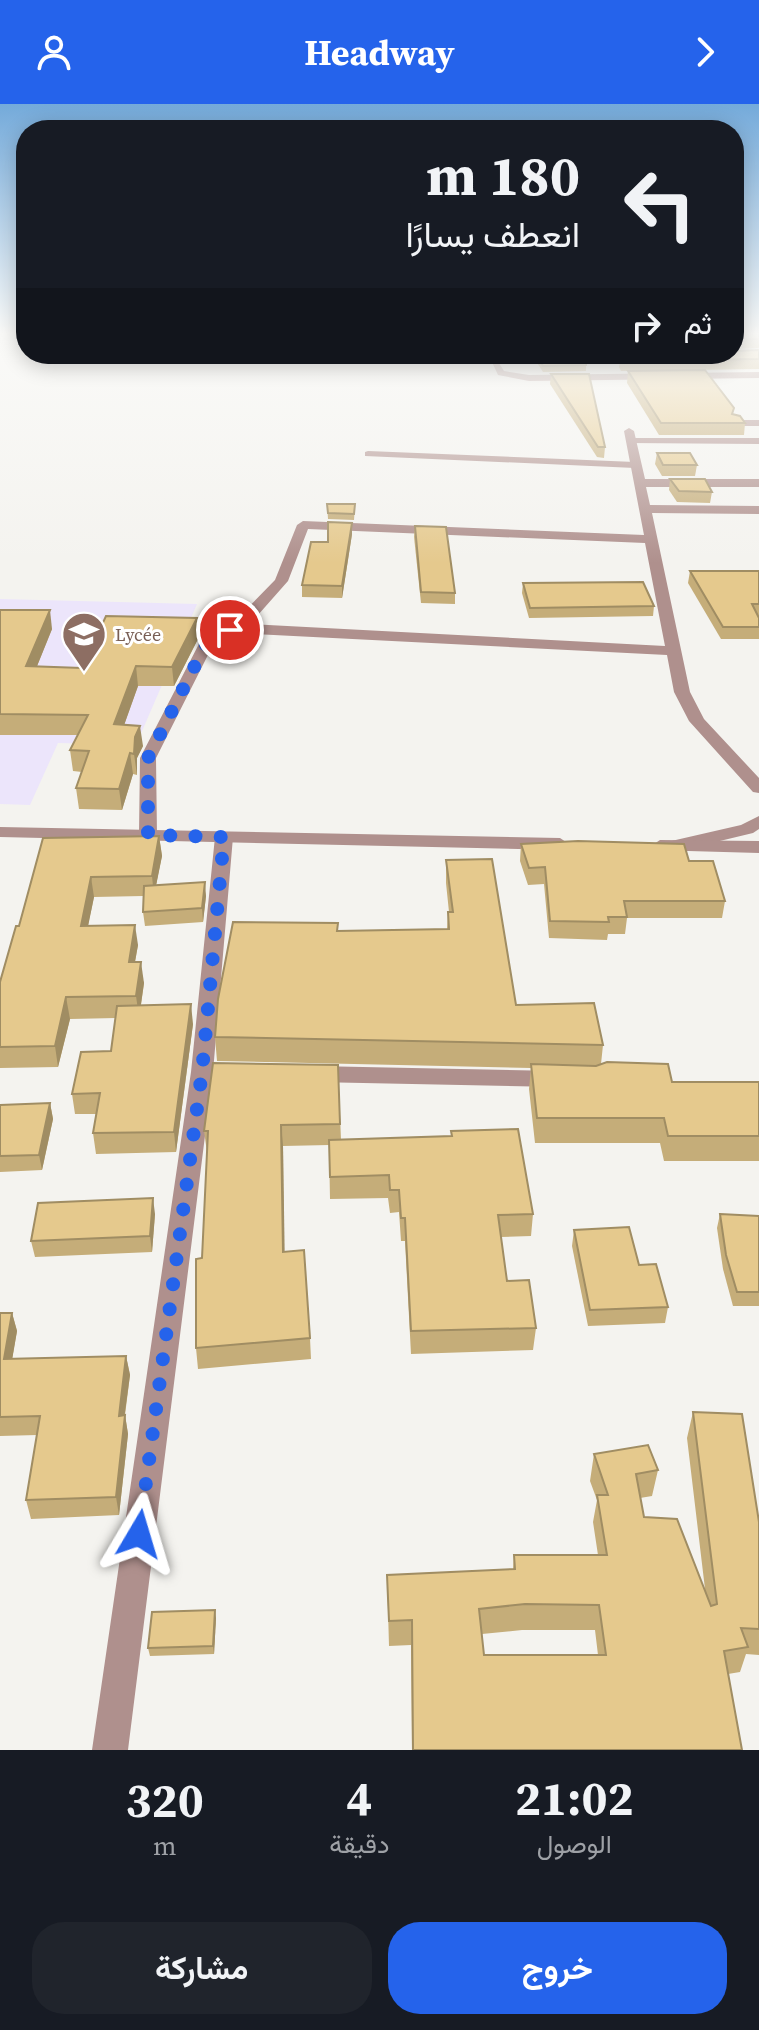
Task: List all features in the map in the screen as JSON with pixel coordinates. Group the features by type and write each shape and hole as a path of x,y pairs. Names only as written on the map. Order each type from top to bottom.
{"street":[{"path":"737,423 759,423"},
{"path":"630,436 682,692 697,721 759,788"},
{"path":"639,483 759,483"},
{"path":"645,509 759,510"},
{"path":"651,539 303,525 281,581 242,622 252,630 674,651"},
{"path":"148,835 148,758 208,640 230,630"},
{"path":"674,846 747,829 759,821"},
{"path":"0,832 581,844"},
{"path":"110,1750 209,1072 224,837"},
{"path":"643,846 759,847"},
{"path":"296,1074 578,1079"}],"lane":[{"path":"630,436 759,441"},
{"path":"368,454 635,465"}],"shaded area":[{"name":"Lycée","path":"0,599 197,604 136,745 58,743 30,805 0,804"}],"building":[{"path":"574,410 597,410 605,447 598,447"},
{"path":"653,410 733,410 732,414 740,416 745,423 661,423"},
{"path":"657,453 690,453 697,465 663,465"},
{"path":"670,479 705,479 712,492 679,491"},
{"path":"327,504 355,504 354,514 328,513"},
{"path":"328,522 352,523 342,586 302,585 311,542 328,542"},
{"path":"415,526 446,527 455,593 421,592"},
{"path":"690,571 759,571 759,604 752,604 759,618 759,627 723,627"},
{"path":"643,582 654,606 530,608 523,583"},
{"path":"0,610 50,610 26,666 82,668 106,616 197,618 172,667 136,666 114,724 140,726 135,737 134,754 130,753 119,789 76,788 89,751 70,750 88,715 0,714"},
{"path":"159,836 152,876 91,877 81,926 135,925 129,962 141,962 136,996 66,997 55,1046 0,1047 0,982 43,838"},
{"path":"578,841 684,844 689,861 713,861 725,901 624,901 627,917 608,917 609,922 550,921 545,867 529,868 521,844"},
{"path":"492,859 516,1005 594,1003 603,1045 215,1037 218,999 233,922 338,923 337,931 449,929 448,912 453,912 446,860"},
{"path":"205,882 202,908 143,912 144,886"},
{"path":"191,1004 174,1132 93,1133 100,1093 72,1094 81,1052 111,1051 117,1006"},
{"path":"607,1062 668,1064 672,1082 759,1082 759,1136 668,1136 664,1118 537,1118 531,1064 596,1066"},
{"path":"213,1063 338,1065 340,1124 281,1125 283,1252 304,1250 310,1338 196,1348 196,1259 202,1258 208,1131 204,1131"},
{"path":"50,1103 39,1155 0,1156 0,1105"},
{"path":"518,1129 533,1214 498,1215 507,1281 529,1280 536,1328 411,1331 405,1218 401,1218 399,1190 390,1190 389,1175 330,1177 329,1140 452,1136 451,1131"},
{"path":"153,1198 150,1236 31,1241 38,1203"},
{"path":"720,1214 759,1216 759,1292 737,1292 726,1255"},
{"path":"629,1227 639,1265 656,1264 668,1307 590,1310 574,1230"},
{"path":"0,1313 12,1313 4,1359 126,1356 119,1416 125,1415 116,1497 26,1500 40,1416 0,1417"},
{"path":"693,1412 742,1414 759,1522 759,1629 741,1628 748,1647 724,1651 742,1750 413,1750 412,1620 389,1621 387,1575 515,1569 514,1555 607,1555 597,1495 608,1495 594,1454 648,1445 658,1470 636,1474 644,1517 677,1519 711,1606 717,1604","holes":["525,1604 599,1605 606,1655 484,1655 479,1609"]},
{"path":"215,1610 213,1646 148,1648 152,1612"}],"place":[{"name":"Lycée","path":"84,673"}],"route":[{"path":"139,1534 202,1072 224,837 148,835 148,758 208,640 230,630"}]}
